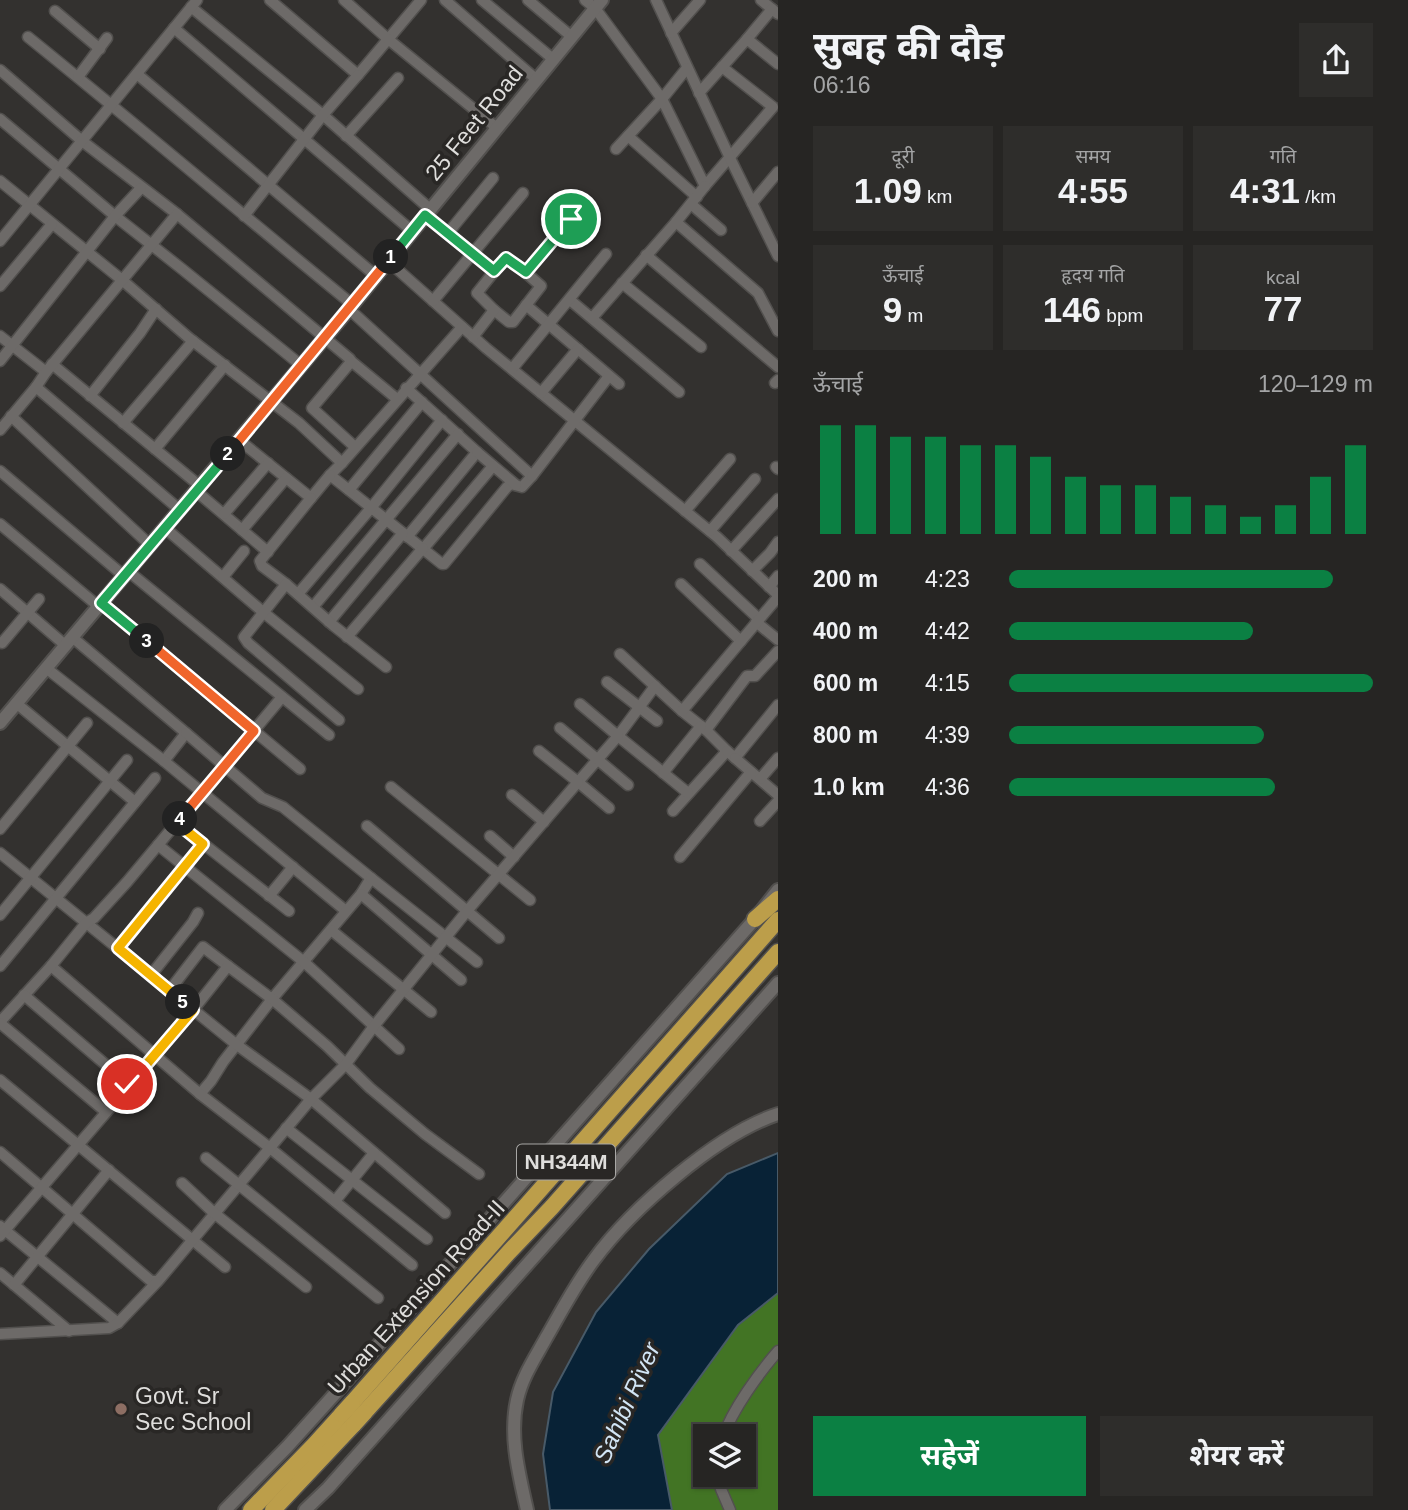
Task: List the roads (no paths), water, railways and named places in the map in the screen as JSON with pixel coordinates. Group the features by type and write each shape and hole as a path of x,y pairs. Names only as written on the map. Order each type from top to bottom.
{"highway":[{"path":"755,919 778,899"},
{"name":"Urban Extension Road-II","path":"273,1510 318,1452 778,920"},
{"name":"Urban Extension Road-II","path":"353,1413 552,1207 778,952"},
{"name":"Urban Extension Road-II","path":"251,1510 318,1452"}],"street":[{"path":"270,0 358,75"},
{"path":"344,0 497,128"},
{"path":"244,216 323,115 421,0"},
{"path":"445,0 537,80"},
{"path":"482,0 553,60"},
{"path":"528,0 572,37"},
{"path":"656,0 778,256"},
{"path":"671,33 699,0"},
{"path":"699,93 775,11 761,0"},
{"path":"594,3 662,99 705,186"},
{"name":"25 Feet Road","path":"0,723 326,338 572,37 594,3"},
{"path":"0,242 194,4 323,115 428,212 447,233 494,271"},
{"path":"55,10 100,48"},
{"path":"174,28 412,231"},
{"path":"28,37 112,104 351,307 419,374 532,476"},
{"path":"78,77 107,38"},
{"path":"747,39 778,64"},
{"path":"592,318 705,186 776,109 722,67"},
{"path":"616,149 687,68"},
{"path":"0,70 82,141 177,214 397,399"},
{"path":"136,74 376,276"},
{"path":"346,136 398,78"},
{"path":"0,119 115,216 302,366"},
{"path":"628,136 721,230"},
{"path":"752,203 778,172"},
{"path":"447,233 493,178"},
{"path":"0,198 4,184 193,341 272,401 342,463"},
{"path":"0,361 86,251 141,188"},
{"path":"433,301 523,193"},
{"path":"0,430 177,214"},
{"path":"526,272 571,219"},
{"path":"676,222 758,293 778,331"},
{"path":"0,286 52,224"},
{"path":"512,369 606,254"},
{"path":"646,255 778,367"},
{"path":"506,258 526,272 541,286 511,322 477,293 506,258"},
{"path":"388,261 473,337 710,531 778,596 682,711"},
{"path":"622,283 701,347"},
{"path":"570,300 679,392"},
{"path":"527,305 619,384"},
{"path":"90,396 156,309"},
{"path":"473,337 494,310"},
{"path":"386,667 260,563 330,475 462,327"},
{"path":"0,336 90,396 155,449 223,514 268,552"},
{"path":"123,423 193,341"},
{"path":"541,393 578,349"},
{"path":"351,361 312,408 355,447"},
{"path":"155,449 225,365"},
{"path":"330,475 442,564 446,563 507,487 511,484 522,487 532,476 609,376"},
{"path":"36,387 180,510"},
{"path":"406,388 516,485"},
{"path":"349,490 422,402"},
{"path":"11,416 150,545"},
{"path":"298,594 442,420"},
{"path":"313,607 458,434"},
{"path":"239,440 311,498"},
{"path":"329,622 477,452"},
{"path":"685,511 730,460"},
{"path":"223,514 268,463"},
{"path":"347,637 493,466"},
{"path":"0,471 329,735"},
{"path":"242,530 286,478"},
{"path":"710,531 755,479"},
{"path":"731,551 778,499"},
{"path":"0,524 300,769"},
{"path":"165,528 358,689"},
{"path":"752,571 778,542"},
{"path":"223,577 244,551"},
{"path":"699,564 778,640"},
{"path":"769,587 778,576"},
{"path":"286,584 246,635 245,640 339,720"},
{"path":"681,584 741,641"},
{"path":"0,590 186,733 262,798 283,807 477,962"},
{"path":"2,643 39,599"},
{"path":"663,773 747,676 755,676 778,651"},
{"path":"620,653 778,795"},
{"path":"46,668 346,911"},
{"path":"607,682 657,721"},
{"path":"0,1334 105,1329 118,1323 157,1282 311,1099 346,1064 467,911 618,736 655,686"},
{"path":"106,1112 0,1022 86,923 103,909 282,697"},
{"path":"16,703 135,802"},
{"path":"580,704 688,793"},
{"path":"673,811 778,705"},
{"path":"0,829 87,723"},
{"path":"560,728 628,785"},
{"path":"164,761 186,733"},
{"path":"539,751 608,808"},
{"path":"760,779 778,758"},
{"path":"0,915 127,760"},
{"path":"680,857 751,772"},
{"path":"0,967 155,778"},
{"path":"391,787 530,900"},
{"path":"512,795 544,822"},
{"path":"760,821 778,801"},
{"path":"177,823 289,911"},
{"path":"367,826 499,938"},
{"path":"489,836 514,857"},
{"path":"118,948 203,844"},
{"path":"158,845 304,962 398,1049"},
{"path":"0,853 237,1045 311,1099 445,1213"},
{"path":"269,896 293,867"},
{"path":"200,1094 272,999 371,878"},
{"path":"225,1510 333,1396 778,890"},
{"path":"360,894 461,980"},
{"path":"151,975 198,913"},
{"path":"331,930 431,1012"},
{"path":"169,991 203,947 272,999 370,1088 479,1174"},
{"path":"51,966 200,1094 270,1147 412,1265"},
{"path":"118,1323 2,1231 155,1055 228,966"},
{"path":"305,1510 328,1488 778,983"},
{"path":"24,995 128,1086"},
{"path":"0,1080 225,1267"},
{"path":"527,1510 514,1438 517,1401 527,1372 574,1290 615,1234 649,1200 731,1135 778,1114"},
{"path":"286,1128 426,1239"},
{"path":"0,1152 151,1281 157,1282"},
{"path":"335,1201 374,1153"},
{"path":"206,1158 378,1298"},
{"path":"14,1285 109,1170"},
{"path":"182,1184 306,1287"},
{"path":"0,1273 69,1331"},
{"path":"728,1424 778,1351"},
{"path":"333,1396 376,1433"},
{"path":"720,1487 730,1510"}],"water":[{"name":"Sahibi River","path":"778,1153 778,1293 738,1325 658,1435 672,1510 550,1510 543,1454 553,1392 596,1312 649,1249 727,1174"}],"place":[{"name":"Govt. Sr Sec School","path":"121,1409"}]}
